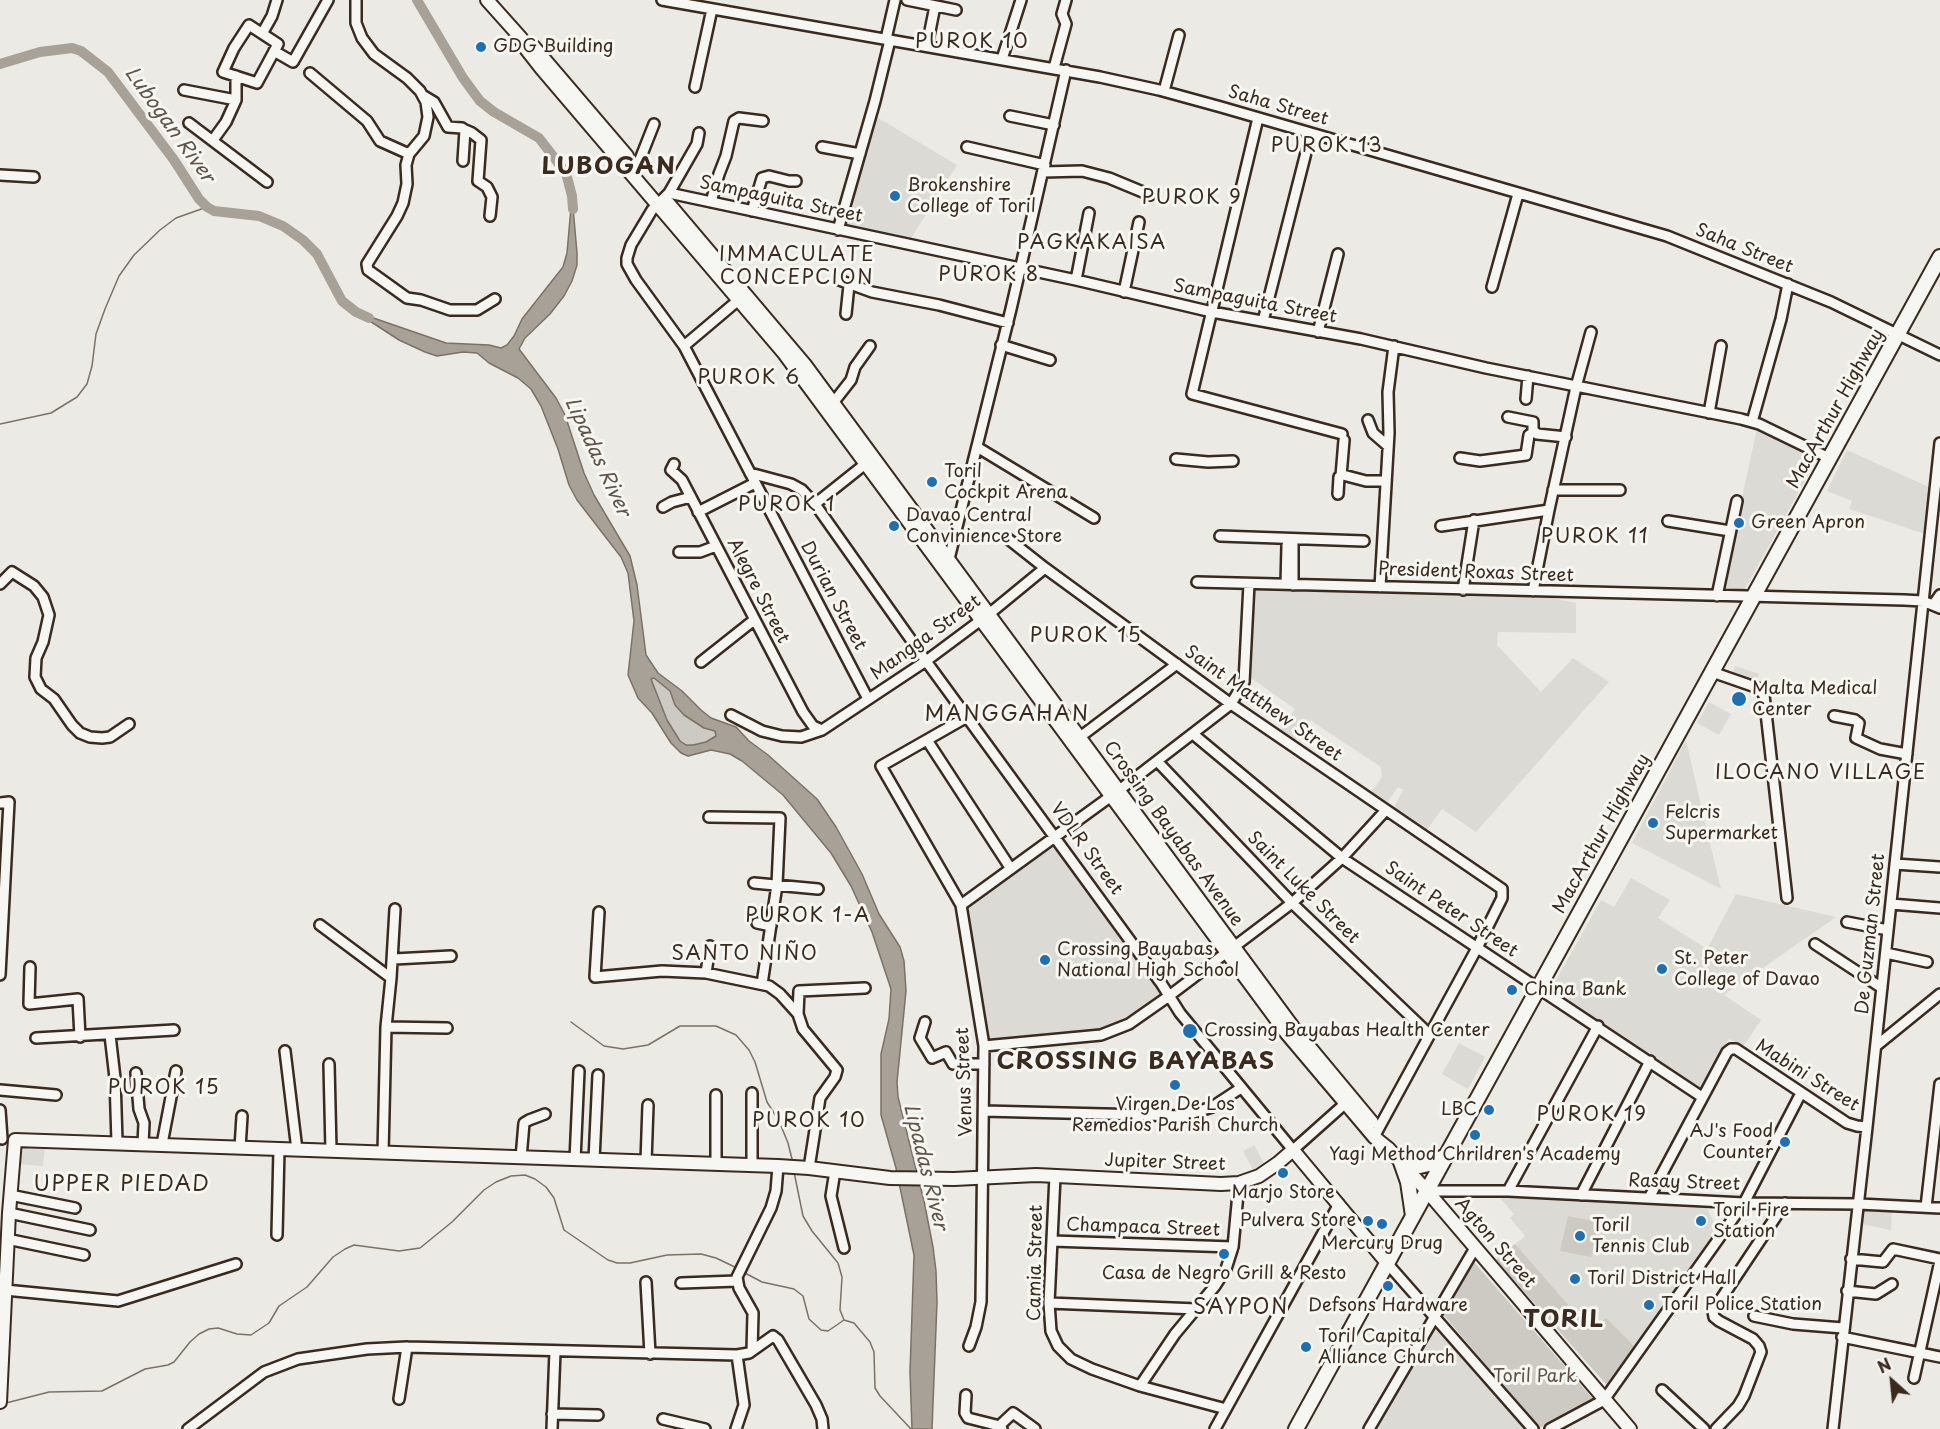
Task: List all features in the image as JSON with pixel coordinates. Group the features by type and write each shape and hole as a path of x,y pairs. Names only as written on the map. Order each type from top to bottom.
{"highway":[{"name":"MacArthur Highway","path":"1296,1429 1940,257"},
{"path":"1401,1162 1420,1166 1432,1163 1446,1155"},
{"path":"1401,1162 1408,1182 1413,1216"}],"main road":[{"name":"Crossing Bayabas Avenue","path":"488,0 521,38 548,62 743,297 947,565 1230,950 1287,1034 1349,1100 1427,1191"},
{"name":"Crossing Bayabas Avenue","path":"521,38 523,45 541,68 663,198"},
{"name":"Crossing Bayabas Avenue","path":"743,297 791,346 833,403 869,460"},
{"name":"Jupiter Street","path":"6,1140 778,1166 890,1178 937,1180 1055,1176 1221,1184 1239,1183 1259,1176 1293,1150"},
{"path":"0,1402 2,1303 5,1290 10,1195 6,1140"},
{"name":"VDLR Street","path":"1293,1150 1387,1263"},
{"name":"Agton Street","path":"1427,1191 1629,1429"},
{"path":"1439,1205 1437,1196 1443,1191"}],"street":[{"path":"263,32 272,16 277,0"},
{"path":"274,51 293,62 328,0"},
{"path":"356,0 356,23 362,38 375,54 434,102 448,127 462,128 481,140 478,181 486,187 492,197 490,216"},
{"name":"Saha Street","path":"662,0 698,3 712,9 1066,70 1164,91 1667,236 1858,314 1940,355"},
{"path":"838,230 860,154 888,40 895,0"},
{"path":"907,0 956,10"},
{"path":"1002,59 1021,0"},
{"path":"1054,68 1066,24 1062,12 1066,0"},
{"path":"927,46 935,6"},
{"path":"694,87 712,9"},
{"path":"249,24 263,32 278,44 257,83 223,72 249,24"},
{"path":"1164,91 1179,35"},
{"path":"947,565 1021,269 1066,70"},
{"path":"310,73 367,121 380,141 409,154"},
{"path":"213,140 236,100 236,76"},
{"path":"184,90 236,100"},
{"path":"424,96 428,109 427,129 409,154 406,165 407,184 402,203 397,216 368,264 368,270 407,298 421,300 450,310 477,310 495,299"},
{"path":"1010,117 1054,125"},
{"path":"711,202 718,174 726,156 734,121 740,118 763,122"},
{"path":"1258,118 1192,394 1343,437 1338,494"},
{"path":"189,123 267,182"},
{"path":"636,167 654,124"},
{"path":"463,161 465,130"},
{"name":"Durian Street","path":"699,133 697,144 631,245 627,264 684,346 868,699"},
{"path":"1263,321 1311,133"},
{"path":"822,147 860,154"},
{"path":"967,147 1044,168 1083,171 1109,178 1149,195"},
{"path":"0,175 34,177"},
{"path":"752,211 762,178 765,176 796,181"},
{"path":"1492,287 1518,194"},
{"name":"Sampaguita Street","path":"663,198 711,202 1076,280 1212,312 1394,346 1576,387 1752,422 1829,458"},
{"path":"1076,280 1089,213"},
{"path":"1124,292 1138,222"},
{"path":"1318,332 1338,254"},
{"path":"839,280 883,295 939,305 1008,323"},
{"path":"1752,422 1781,319 1788,284"},
{"path":"846,314 849,285"},
{"path":"684,346 743,297"},
{"path":"1533,591 1576,387 1591,332"},
{"path":"1001,345 1050,360"},
{"path":"833,403 851,380 855,366 870,346"},
{"path":"1380,587 1388,446 1389,377 1394,346"},
{"path":"1709,413 1721,346"},
{"path":"1526,399 1528,376"},
{"path":"1508,417 1533,422 1534,432"},
{"path":"1368,420 1372,433 1388,446"},
{"path":"1534,432 1566,437"},
{"path":"1460,458 1480,461 1527,455 1529,435 1534,432"},
{"name":"De Guzman Street","path":"1835,1429 1842,1333 1859,1204 1923,601 1937,494 1940,443"},
{"path":"977,447 1094,518"},
{"path":"1176,459 1208,462 1233,461"},
{"path":"815,504 869,460"},
{"name":"Alegre Street","path":"674,464 672,470 682,480 806,718 813,726 822,730"},
{"name":"VDLR Street","path":"750,473 791,484 802,490 815,504 1188,1023 1293,1150"},
{"path":"1341,476 1366,481 1385,481"},
{"path":"698,512 755,483"},
{"path":"1553,490 1620,490"},
{"path":"663,507 691,497"},
{"path":"1717,596 1737,501"},
{"path":"1441,526 1549,510"},
{"path":"1463,590 1474,520"},
{"path":"1668,521 1730,531"},
{"path":"1220,536 1364,541"},
{"name":"Saint Matthew Street","path":"1007,538 1231,704 1500,887 1503,892 1502,898 1477,948"},
{"path":"1290,584 1293,545 1291,539"},
{"path":"679,552 700,552 716,546"},
{"name":"Mangga Street","path":"822,730 926,661 1045,568"},
{"path":"0,584 12,572 34,586 44,597 49,615 43,642 36,658 35,677 41,689 54,699 72,725 80,733 102,738 110,737 129,724"},
{"name":"President Roxas Street","path":"1197,582 1923,601"},
{"path":"961,905 1114,794 1231,704 1242,688 1245,675 1249,584"},
{"path":"1923,601 1936,607 1940,595"},
{"path":"701,662 754,620"},
{"path":"1075,740 1177,664"},
{"path":"1712,672 1758,688 1764,695 1787,898"},
{"path":"731,715 762,731 782,736 801,737 822,730"},
{"path":"1834,716 1855,720 1858,723 1856,738 1880,749 1907,754"},
{"path":"967,717 927,740 1011,869"},
{"name":"Saint Peter Street","path":"1193,734 1342,858 1702,1097"},
{"name":"Venus Street","path":"927,740 881,766 961,905 984,1046 981,1302 969,1346"},
{"name":"Saint Luke Street","path":"1157,761 1292,903 1429,1034"},
{"path":"0,803 9,802 0,975"},
{"path":"984,1046 1101,1035 1129,1024 1292,903 1342,858 1386,810"},
{"path":"710,817 780,818 777,885 762,984"},
{"path":"1895,864 1940,867"},
{"path":"754,883 818,889"},
{"path":"1891,904 1940,908"},
{"path":"383,1153 386,1027 394,959 395,909"},
{"path":"599,912 595,977 662,970 706,973 762,984 775,989 798,1014 808,1036 837,1070 835,1077 820,1098 809,1168"},
{"path":"1847,922 1888,930"},
{"path":"757,923 771,926"},
{"path":"320,925 392,978"},
{"path":"1815,944 1882,988"},
{"path":"706,973 710,946"},
{"path":"1376,1133 1477,948"},
{"path":"1886,953 1927,962"},
{"path":"394,959 451,956"},
{"path":"30,967 29,1004 78,999 80,1037"},
{"path":"798,1014 799,992 865,988"},
{"path":"1876,1046 1940,994"},
{"path":"925,1022 920,1038 932,1058 946,1052 953,1064 984,1064"},
{"path":"1508,1191 1598,1026"},
{"path":"386,1027 447,1028"},
{"path":"36,1038 174,1030"},
{"path":"110,1035 116,1090 117,1142"},
{"name":"Mabini Street","path":"1702,1097 1727,1052 1736,1049 1847,1123 1867,1127"},
{"path":"285,1052 297,1150"},
{"path":"1581,1196 1650,1061"},
{"path":"329,1064 331,1151"},
{"path":"162,1144 176,1071"},
{"path":"575,1160 579,1071"},
{"path":"136,1073 139,1109 144,1123 143,1144"},
{"path":"594,1160 598,1075"},
{"path":"1926,1207 1940,1084"},
{"path":"984,1111 1184,1116 1212,1107 1241,1088"},
{"path":"0,1090 56,1095"},
{"path":"752,1093 752,1166"},
{"path":"1550,1429 1604,1400 1744,1203 1801,1093"},
{"path":"716,1095 716,1164"},
{"path":"1649,1198 1702,1097"},
{"name":"Jupiter Street","path":"1293,1150 1349,1100"},
{"path":"646,1162 648,1105"},
{"path":"0,1113 6,1140"},
{"path":"521,1158 524,1123 545,1114"},
{"path":"240,1148 242,1116"},
{"path":"277,1234 279,1149"},
{"path":"752,1351 753,1313 739,1274 771,1208 776,1191 778,1166"},
{"path":"835,1171 831,1196 844,1248"},
{"name":"Camia Street","path":"1055,1176 1049,1303 1053,1339 1064,1353 1079,1364 1140,1386 1226,1409"},
{"path":"1140,1386 1175,1334 1220,1278 1233,1247 1239,1183"},
{"name":"Rasay Street","path":"1427,1191 1508,1191 1744,1203 1859,1204 1940,1208"},
{"path":"10,1195 75,1208"},
{"path":"1716,1429 1738,1406 1744,1396 1761,1352 1753,1339 1716,1319 1713,1311 1785,1203"},
{"path":"1215,1429 1339,1204"},
{"path":"9,1213 90,1230"},
{"path":"8,1239 84,1255"},
{"name":"Champaca Street","path":"1052,1240 1233,1247"},
{"path":"1369,1429 1475,1248"},
{"path":"1851,1259 1883,1262 1893,1249 1940,1260 1936,1294 1914,1378"},
{"path":"1387,1263 1533,1429"},
{"path":"5,1290 118,1301 236,1264"},
{"path":"681,1283 739,1274"},
{"path":"646,1282 650,1354"},
{"path":"1847,1291 1876,1293 1892,1284"},
{"path":"1049,1303 1197,1309"},
{"path":"1754,1316 1842,1333 1940,1357"},
{"path":"188,1429 264,1372 286,1362 336,1353 406,1347 737,1355 752,1351 770,1337 777,1338 816,1405 822,1419 823,1429"},
{"path":"399,1399 406,1347"},
{"path":"552,1429 555,1351"},
{"path":"736,1429 744,1405 737,1355"},
{"path":"1662,1390 1704,1429"},
{"path":"966,1395 965,1413 968,1418 999,1428 1013,1413 1035,1429"},
{"path":"552,1414 598,1416"},
{"path":"663,1419 705,1429"}],"shaded area":[{"name":"Brokenshire College of Toril","path":"873,115 957,165 910,240 843,226"},
{"path":"572,196 577,265 572,281 550,314 525,338 519,349 556,398 565,415 584,473 594,495 630,556 637,585 646,655 658,673 682,691 701,710 711,718 736,727 749,741 817,799 836,827 862,874 879,914 900,947 904,961 906,991 897,1082 898,1097 924,1201 936,1271 932,1429 912,1429 910,1372 914,1255 896,1168 881,1115 881,1054 889,1019 891,989 872,932 851,886 831,853 783,795 742,761 730,754 711,750 688,756 681,753 638,698 628,675 634,621 628,573 621,557 577,500 569,485 541,406 531,389 518,378 489,363 477,353 463,352 437,356 425,352 399,340 356,312 446,343 489,345 501,348 507,345 514,336 522,319 563,267 567,253","holes":["654,678 670,691 675,705 684,715 704,728 715,731 716,736 706,742 693,745 686,745 680,741 667,720 651,679"]},
{"path":"1757,429 1817,459 1742,594 1721,593"},
{"path":"1847,450 1931,488 1925,534 1849,509 1852,501 1827,491"},
{"path":"1252,587 1534,594 1576,603 1576,633 1498,632 1497,645 1541,692 1573,658 1609,682 1476,832 1442,809 1426,831 1393,809 1403,790 1398,787 1386,804 1370,794 1382,777 1381,767 1310,720 1295,741 1280,731 1295,709 1247,675"},
{"path":"1735,666 1759,674 1756,683 1732,676"},
{"path":"1709,702 1731,714 1719,735 1697,723"},
{"path":"1686,740 1703,814 1721,889 1632,843"},
{"name":"Crossing Bayabas National High School","path":"1053,843 1163,993 1128,1018 1104,1029 987,1043 966,905"},
{"name":"St. Peter College of Davao","path":"1631,878 1670,900 1658,918 1707,949 1736,894 1836,917 1724,995 1761,1020 1743,1047 1729,1039 1701,1089 1551,989 1601,900 1614,907"},
{"path":"1459,1043 1485,1057 1468,1089 1442,1074"},
{"path":"19,1145 45,1146 43,1166 18,1164"},
{"path":"1254,1145 1265,1165 1254,1172 1243,1151"},
{"path":"1499,1197 1705,1205 1719,1231 1607,1385 1496,1260 1525,1236 1510,1218 1514,1214"},
{"path":"1864,1209 1892,1210 1891,1230 1862,1224"},
{"path":"1435,1324 1526,1429 1380,1429 1376,1425"}],"green space":[{"path":"654,678 670,691 675,705 692,721 715,731 716,736 706,742 693,745 686,745 680,741 666,720 651,679"},
{"name":"Toril Tennis Club","path":"1568,1216 1599,1222 1591,1257 1560,1251"},
{"path":"1515,1244 1590,1330 1606,1318 1635,1347 1607,1385 1496,1260"},
{"name":"Toril Park","path":"1473,1261 1594,1400 1539,1428 1442,1313"}],"waterway":[{"name":"Lipadas River","path":"417,0 463,78 480,101 494,112 539,138 566,173 573,209"},
{"name":"Lubogan River","path":"0,64 40,52 72,48 81,51 108,72 207,207 214,211 259,216 283,226 303,240 317,254 342,301 356,312 369,318"},
{"path":"0,424 51,413 77,397 87,384 96,334 119,276 134,255 160,230 176,218 207,207"},
{"path":"571,1022 604,1046 623,1049 648,1045 680,1026 716,1026 736,1035 749,1050 755,1062 767,1102 779,1121 792,1159"},
{"path":"794,1172 803,1216 838,1263 842,1277 840,1310 844,1320"},
{"path":"6,1403 49,1392 102,1391 145,1369 174,1362 190,1342 209,1329 218,1328 237,1334 251,1335 269,1323 279,1306 307,1287 333,1257 345,1249 354,1245 399,1251 420,1248 452,1222 484,1190 511,1176 525,1175 546,1187 554,1198 564,1230 608,1260 630,1263 667,1255 701,1254 737,1268"},
{"path":"743,1272 762,1282 794,1289 803,1296 809,1319 821,1330 828,1331 844,1320 854,1323 870,1342 874,1352 875,1388 911,1429"}],"place":[{"name":"GDG Building","path":"481,47"},
{"name":"Brokenshire College of Toril","path":"895,196"},
{"name":"Toril Cockpit Arena","path":"932,482"},
{"name":"Green Apron","path":"1739,523"},
{"name":"Davao Central Convinience Store","path":"894,526"},
{"name":"Malta Medical Center","path":"1739,699"},
{"name":"Felcris Supermarket","path":"1653,823"},
{"name":"Crossing Bayabas National High School","path":"1045,960"},
{"name":"St. Peter College of Davao","path":"1662,969"},
{"name":"China Bank","path":"1512,990"},
{"name":"Crossing Bayabas Health Center","path":"1190,1031"},
{"name":"Virgen De Los Remedios Parish Church","path":"1175,1085"},
{"name":"LBC","path":"1489,1110"},
{"name":"Yagi Method Chrildren's Academy","path":"1475,1135"},
{"name":"AJ's Food Counter","path":"1785,1142"},
{"name":"Marjo Store","path":"1283,1173"},
{"name":"Pulvera Store","path":"1368,1221"},
{"name":"Toril Fire Station","path":"1701,1221"},
{"name":"Mercury Drug","path":"1382,1224"},
{"name":"Toril Tennis Club","path":"1580,1236"},
{"name":"Casa de Negro Grill & Resto","path":"1224,1254"},
{"name":"Toril District Hall","path":"1575,1279"},
{"name":"Defsons Hardware","path":"1388,1286"},
{"name":"Toril Police Station","path":"1649,1305"},
{"name":"Toril Capital Alliance Church","path":"1306,1347"}],"district":[{"name":"PUROK 10","path":"972,42"},
{"name":"PUROK 13","path":"1327,146"},
{"name":"LUBOGAN","path":"609,167"},
{"name":"PUROK 9","path":"1192,198"},
{"name":"PAGKAKAISA","path":"1092,243"},
{"name":"IMMACULATE CONCEPCION","path":"797,266"},
{"name":"PUROK 8","path":"989,275"},
{"name":"PUROK 6","path":"749,378"},
{"name":"PUROK 1","path":"787,505"},
{"name":"PUROK 11","path":"1595,537"},
{"name":"PUROK 15","path":"1086,636"},
{"name":"MANGGAHAN","path":"1007,715"},
{"name":"ILOCANO VILLAGE","path":"1821,773"},
{"name":"PUROK 1-A","path":"808,916"},
{"name":"SANTO NIÑO","path":"745,954"},
{"name":"CROSSING BAYABAS","path":"1136,1062"},
{"name":"PUROK 15","path":"164,1088"},
{"name":"PUROK 19","path":"1592,1115"},
{"name":"PUROK 10","path":"809,1121"},
{"name":"UPPER PIEDAD","path":"122,1185"},
{"name":"SAYPON","path":"1241,1308"},
{"name":"TORIL","path":"1564,1320"}]}
